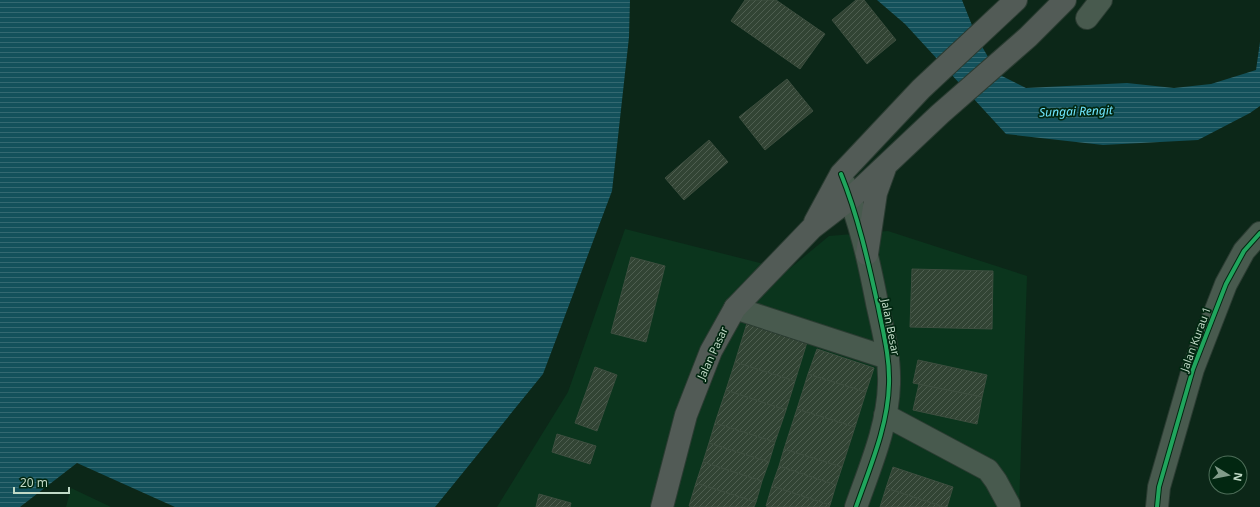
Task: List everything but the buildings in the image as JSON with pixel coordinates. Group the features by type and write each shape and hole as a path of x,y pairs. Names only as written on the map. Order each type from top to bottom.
{"main road":[{"path":"812,228 851,198 940,114 1028,37 1065,0"},
{"path":"812,228 840,174 921,89 1010,6"},
{"path":"867,254 876,193 887,163"},
{"name":"Jalan Pasar","path":"662,507 686,415 711,351 735,308 812,228"}],"street":[{"path":"1087,18 1101,0"},
{"name":"Jalan Besar","path":"840,174 851,198 867,254 888,358 889,385 885,415 877,448 856,507"},
{"name":"Jalan Kurau 1","path":"1157,507 1160,487 1193,369 1226,284 1244,251 1260,233"},
{"path":"735,308 888,358"},
{"path":"885,415 988,470 996,481 1009,507"}],"shaded area":[{"path":"625,229 788,270 829,236 888,231 1027,276 1019,507 497,507 568,392"},
{"path":"71,488 111,507 66,507"}],"water":[{"path":"0,0 630,0 629,37 612,191 543,374 435,507 175,507 77,463 20,507 0,507"},
{"name":"Sungai Rengit","path":"877,0 962,0 977,38 998,74 1026,88 1127,83 1174,88 1211,84 1256,70 1260,42 1260,106 1250,113 1198,140 1103,145 1006,134 905,24"}],"cycle path":[{"path":"841,174 858,222 884,335 889,374 888,400 882,431 856,507"},
{"path":"1157,507 1159,487 1193,369 1226,284 1244,251 1260,233"}]}
